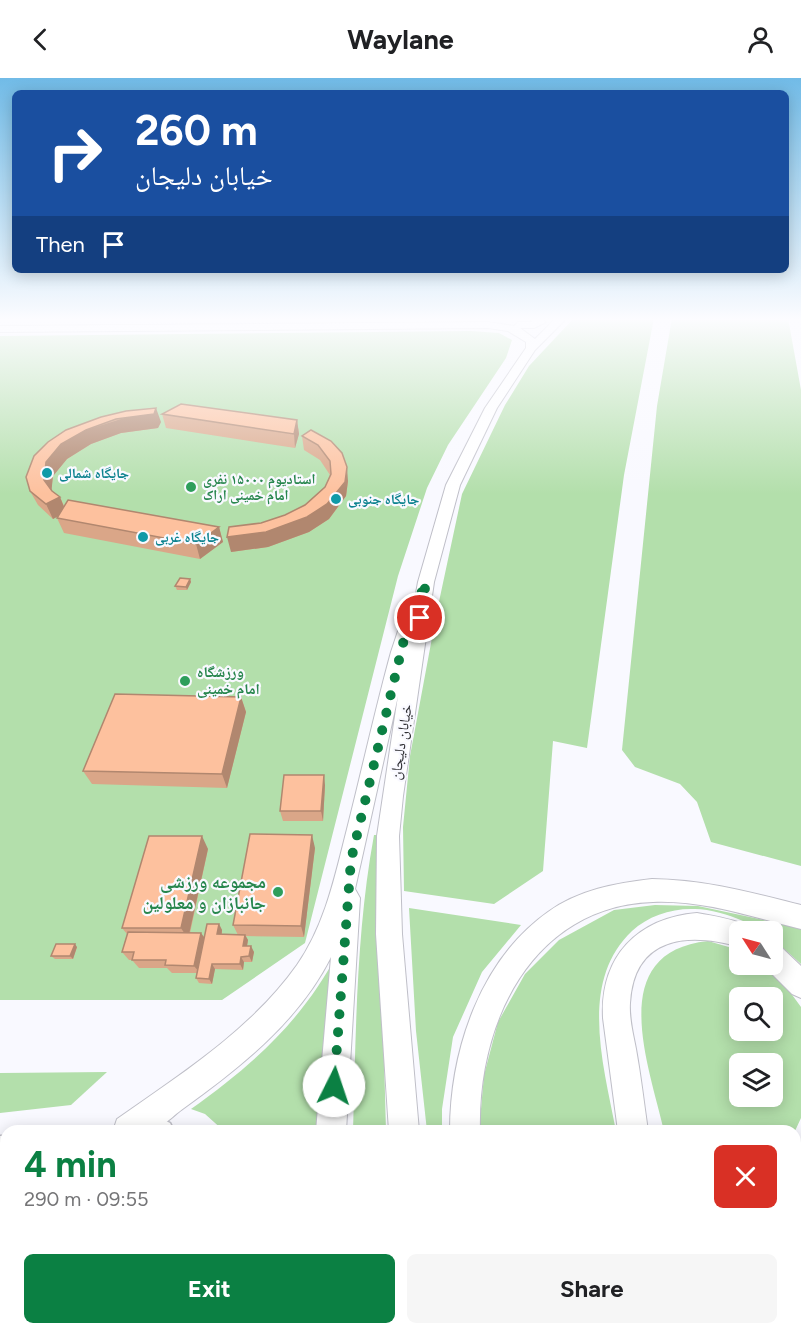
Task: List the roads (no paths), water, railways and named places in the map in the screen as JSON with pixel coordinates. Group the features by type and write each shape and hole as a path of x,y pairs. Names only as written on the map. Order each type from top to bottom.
{"main road":[{"name":"خیابان دلیجان","path":"403,1125 392,990 387,877 392,796 426,582 453,485 491,408 512,377"},
{"path":"132,1125 227,1058 285,1002 306,975 320,951 342,896 407,627 426,582"},
{"path":"331,1125 351,860"},
{"path":"465,1125 469,1071 481,1026 496,991 515,959 537,933 565,914 603,898 630,893 675,890 725,897 801,917"},
{"path":"632,1125 617,1001 623,976 635,953 654,935 678,926 699,924 729,930"},
{"path":"783,967 801,985"}],"place":[{"name":"جایگاه شمالی","path":"47,473"},
{"name":"استادیوم ۱۵۰۰۰ نفری امام خمینی اراک","path":"191,487"},
{"name":"جایگاه جنوبی","path":"336,499"},
{"name":"جایگاه غربی","path":"143,537"},
{"name":"ورزشگاه امام خمینی","path":"185,681"},
{"name":"مجموعه ورزشی جانبازان و معلولین","path":"278,892"}]}
